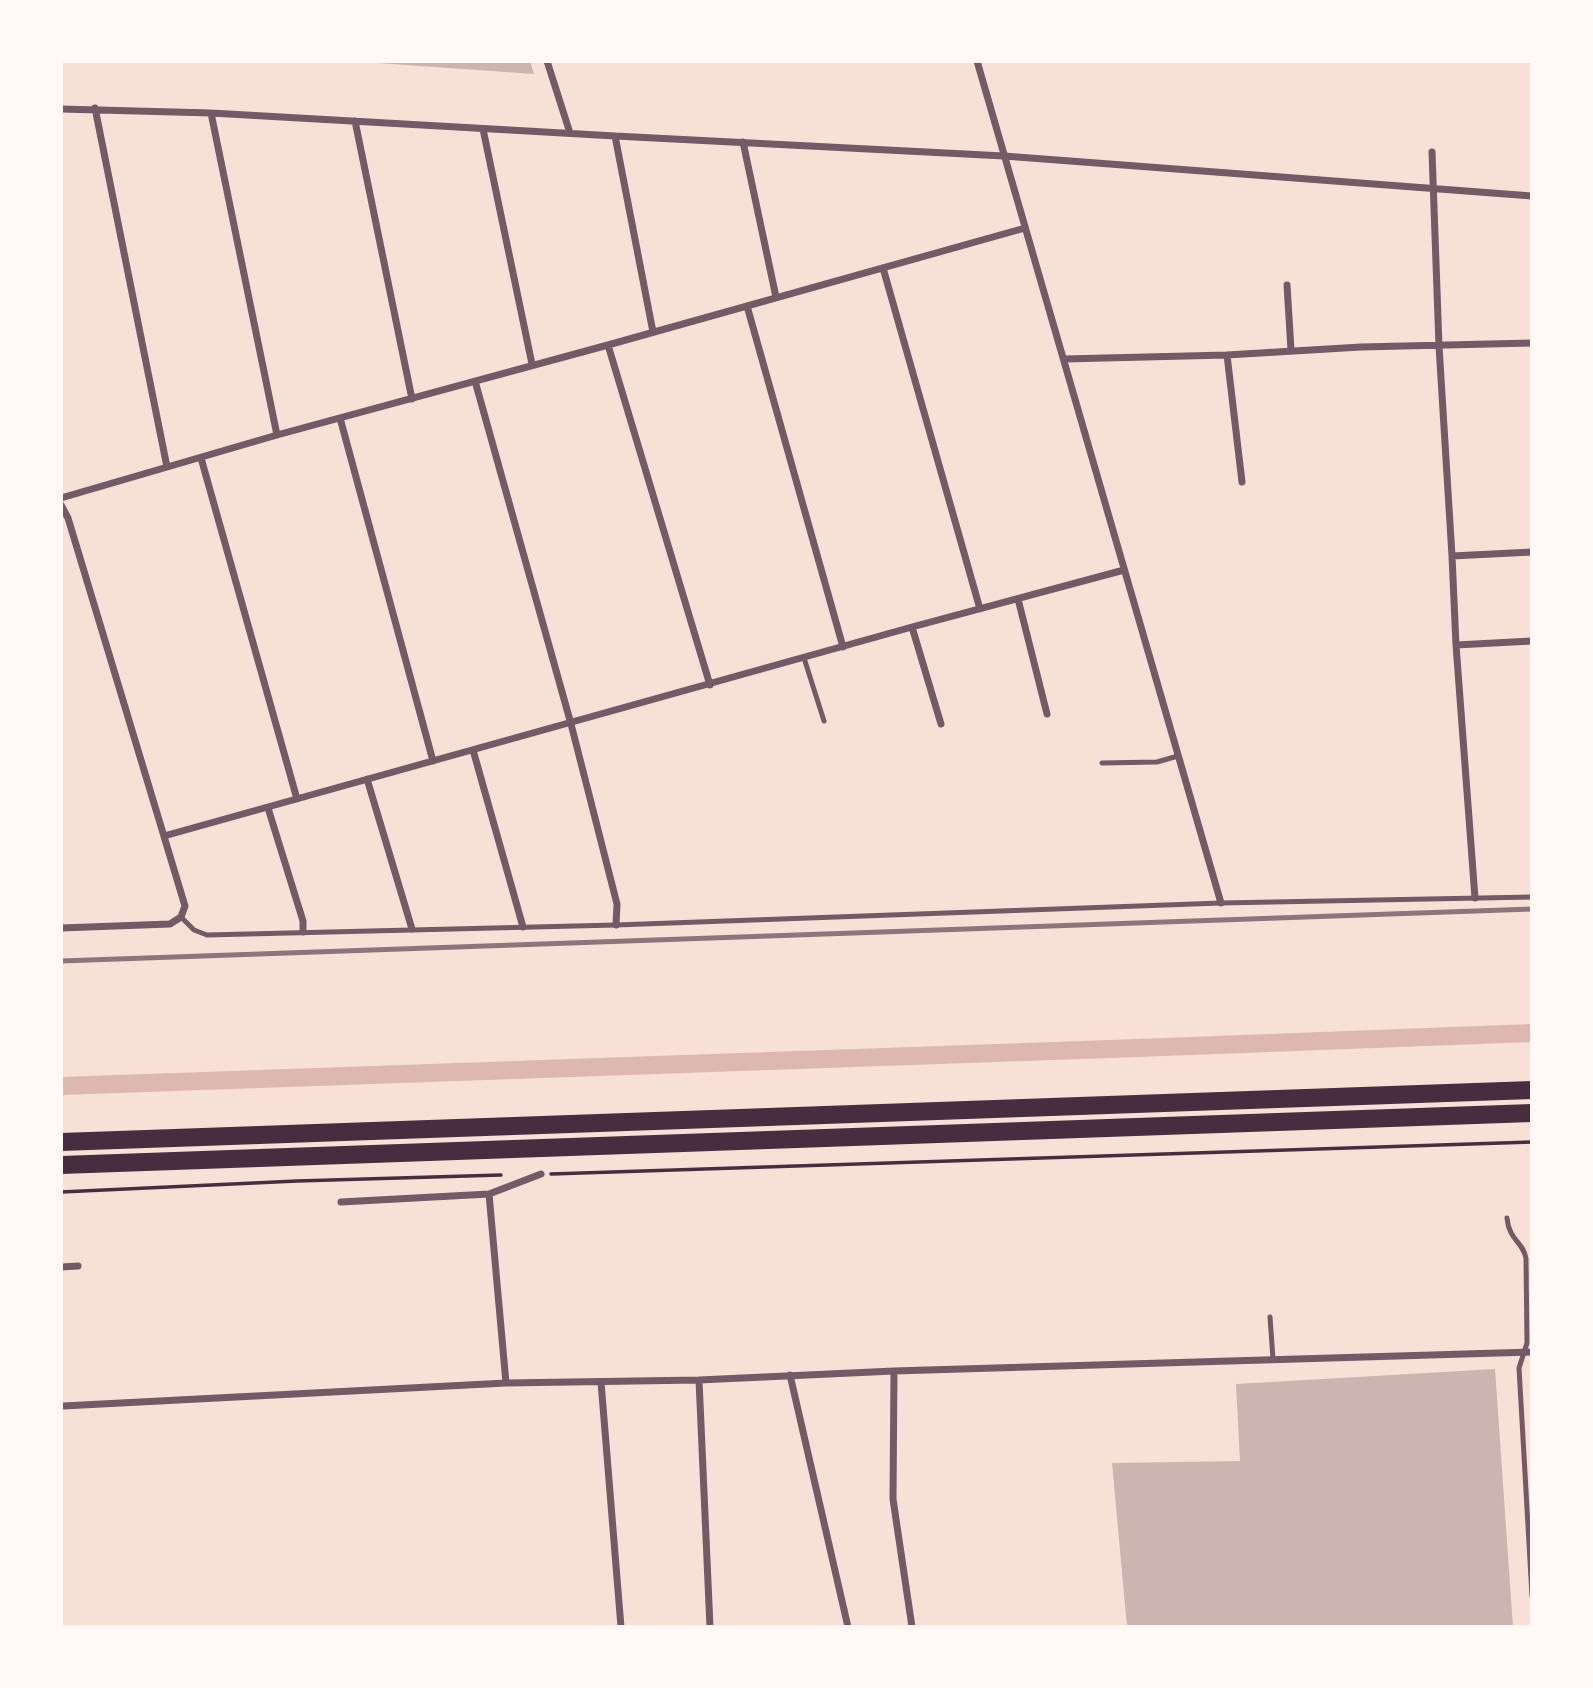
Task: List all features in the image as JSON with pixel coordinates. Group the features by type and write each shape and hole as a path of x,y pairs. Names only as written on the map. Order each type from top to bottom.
{"highway":[{"path":"61,1142 1532,1090"},
{"path":"61,1165 1532,1113"}],"street":[{"path":"547,61 570,133"},
{"path":"978,61 1221,903"},
{"path":"61,108 211,113 1004,156 1532,196"},
{"path":"95,108 167,467"},
{"path":"211,113 277,435"},
{"path":"355,121 412,399"},
{"path":"483,129 532,365"},
{"path":"615,136 653,332"},
{"path":"743,142 776,298"},
{"path":"1432,152 1455,645 1475,898"},
{"path":"61,498 277,435 1025,228"},
{"path":"883,268 979,609"},
{"path":"1287,285 1292,350"},
{"path":"747,306 843,647"},
{"path":"1064,359 1227,355 1361,347 1532,344"},
{"path":"608,345 710,685"},
{"path":"1227,355 1242,482"},
{"path":"475,381 571,724 617,904 616,925"},
{"path":"340,418 433,761"},
{"path":"201,458 298,799"},
{"path":"61,505 68,518 185,906 181,917 170,924 61,928"},
{"path":"1452,556 1532,552"},
{"path":"164,836 1124,570"},
{"path":"1018,599 1046,714"},
{"path":"912,627 941,724"},
{"path":"1455,645 1532,641"},
{"path":"473,750 523,927"},
{"path":"367,779 412,929"},
{"path":"268,808 303,921 303,932"},
{"path":"341,1202 489,1194 541,1174"},
{"path":"489,1194 506,1383"},
{"path":"61,1267 78,1266"},
{"path":"63,1406 506,1383 699,1380 894,1371 1528,1352"},
{"path":"894,1371 893,1499 912,1627"},
{"path":"790,1375 848,1627"},
{"path":"699,1380 710,1627"},
{"path":"601,1382 621,1627"}],"lane":[{"path":"804,658 824,721"},
{"path":"1102,763 1157,762 1178,757"},
{"path":"181,917 194,930 206,935 616,925 1221,903 1532,897"},
{"path":"1507,1218 1510,1234 1525,1252 1528,1352 1519,1368 1532,1596"},
{"path":"1270,1317 1273,1359"}],"path":[{"path":"541,1174 1532,1142"},
{"path":"61,1192 500,1175"}],"building":[{"path":"530,61 534,74 377,63"},
{"path":"1495,1369 1513,1627 1127,1627 1112,1463 1240,1461 1236,1384"}],"waterway":[{"path":"61,1086 1532,1033"}],"railway":[{"path":"61,961 1532,909"}]}
